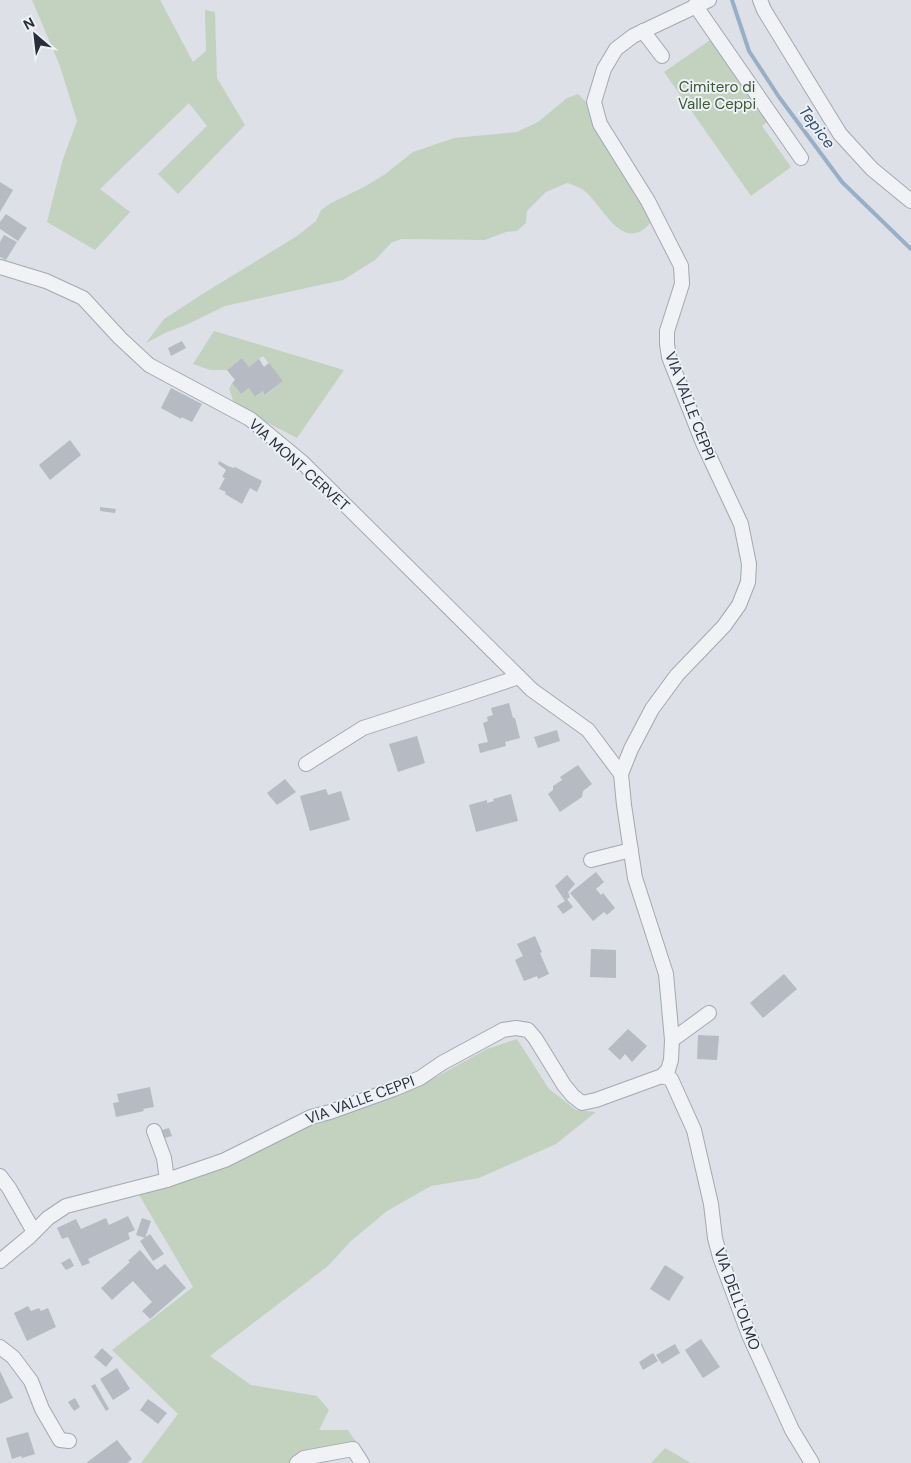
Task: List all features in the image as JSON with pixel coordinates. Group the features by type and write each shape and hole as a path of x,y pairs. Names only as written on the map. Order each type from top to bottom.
{"street":[{"name":"VIA VALLE CEPPI","path":"0,1260 48,1218 66,1206 167,1180 225,1160 311,1117 330,1112 420,1078 442,1063 503,1030 516,1028 528,1030 572,1096 582,1103 596,1100 662,1076 668,1070 671,1060 672,1040 666,974 635,878 621,774 631,749 652,709 677,676 724,626 739,605 748,582 749,564 741,524 703,443 669,357 667,331 682,284 681,266 648,201 600,124 594,102 604,69 616,49 633,36 709,0"},
{"path":"760,0 764,10 840,134 872,169 911,201"},
{"path":"695,6 801,158"},
{"path":"643,31 662,56"},
{"name":"VIA MONT CERVET","path":"0,267 46,281 83,298 120,338 149,365 250,419 303,464 532,690 588,730 621,774"},
{"path":"306,764 363,728 519,676"},
{"path":"591,860 630,850"},
{"path":"672,1040 709,1013"},
{"name":"VIA DELL'OLMO","path":"662,1076 671,1079 694,1130 712,1204 714,1231 720,1257 749,1335 792,1430 812,1463"},
{"path":"154,1130 164,1158 167,1180"},
{"path":"0,1176 34,1232"},
{"path":"0,1347 13,1357 31,1381 42,1409 60,1440 69,1441"},
{"path":"297,1463 304,1458 353,1449 362,1463"}],"green space":[{"path":"32,0 160,0 193,62 206,51 205,10 215,12 217,78 245,125 178,194 158,174 207,126 189,103 100,189 130,212 95,250 47,222 63,159 77,121 60,66"},
{"name":"Cimitero di Valle Ceppi","path":"713,38 771,119 762,126 791,167 751,196 664,72"},
{"path":"578,94 586,102 589,113 652,221 642,230 633,234 624,232 616,227 585,191 567,183 546,192 527,211 526,223 517,231 506,232 485,240 401,239 391,243 375,260 343,280 225,306 146,343 164,319 297,236 316,221 321,210 384,175 413,152 454,138 517,132 538,122 567,98"},
{"path":"214,331 344,370 297,438 235,406 229,389 232,383 241,394 249,388 256,397 263,391 266,395 283,381 263,356 249,367 242,358 227,370 210,370 193,364"},
{"path":"517,1039 549,1089 576,1110 596,1112 556,1144 479,1178 431,1186 387,1211 351,1241 328,1266 210,1356 251,1385 317,1396 329,1410 319,1430 348,1430 358,1445 302,1455 290,1463 141,1463 178,1414 112,1350 193,1287 138,1193 312,1123 425,1083 487,1049"},
{"path":"665,1448 691,1463 651,1463"}],"building":[{"path":"0,182 13,190 0,212"},
{"path":"6,214 27,228 18,241 0,229 0,222"},
{"path":"4,235 17,242 6,260 0,257 0,242"},
{"path":"182,341 186,348 171,356 168,348"},
{"path":"242,358 249,367 259,359 264,367 269,363 283,381 265,395 263,391 255,397 249,388 241,394 232,383 235,380 227,370"},
{"path":"171,388 202,404 192,422 181,417 181,419 161,408"},
{"path":"70,440 81,455 50,480 39,465"},
{"path":"219,461 262,481 257,492 250,488 242,504 225,494 226,492 219,489 225,478 222,477 226,470 218,464"},
{"path":"100,507 116,509 115,513 100,511"},
{"path":"509,703 520,738 505,742 506,746 480,753 478,744 488,742 483,723 488,721 487,717 493,715 491,708"},
{"path":"557,730 560,741 538,748 534,737"},
{"path":"417,736 425,763 398,772 389,744"},
{"path":"578,765 592,784 583,791 582,797 560,812 548,794 553,790 553,786 562,780 560,777"},
{"path":"285,779 296,792 277,805 267,793"},
{"path":"326,789 328,795 341,791 350,820 310,831 300,796"},
{"path":"511,794 518,821 476,832 469,805 487,800 487,803 494,801 493,799"},
{"path":"596,872 604,882 596,889 601,895 603,893 615,908 607,915 604,912 593,921 570,893"},
{"path":"567,875 575,884 568,892 570,897 567,899 573,907 563,914 557,906 565,901 555,886"},
{"path":"535,936 549,974 538,979 537,976 524,981 515,960 523,956 517,944"},
{"path":"591,949 616,950 616,978 590,977"},
{"path":"784,974 797,989 763,1018 750,1003"},
{"path":"628,1029 647,1046 632,1062 625,1054 620,1060 608,1049"},
{"path":"698,1035 719,1036 717,1060 697,1059"},
{"path":"150,1087 154,1107 116,1117 113,1103 119,1102 117,1094"},
{"path":"169,1128 172,1136 161,1139 158,1131"},
{"path":"128,1216 135,1230 128,1233 130,1239 88,1259 90,1263 82,1266 68,1237 62,1239 57,1228 76,1219 81,1229 106,1218 109,1225"},
{"path":"142,1218 151,1221 145,1238 136,1235"},
{"path":"150,1234 164,1254 153,1261 140,1241"},
{"path":"140,1250 157,1270 165,1264 186,1288 150,1319 142,1311 152,1302 133,1281 112,1300 101,1288 130,1262 128,1261"},
{"path":"70,1258 74,1266 66,1270 61,1263"},
{"path":"665,1265 684,1277 669,1301 650,1289"},
{"path":"28,1306 31,1311 39,1308 41,1311 48,1308 56,1327 27,1341 14,1313"},
{"path":"701,1339 720,1367 703,1378 685,1350"},
{"path":"675,1344 680,1353 662,1364 656,1355"},
{"path":"102,1348 113,1358 106,1367 94,1357"},
{"path":"653,1353 658,1361 643,1370 639,1362"},
{"path":"117,1368 130,1389 113,1400 100,1379"},
{"path":"0,1371 13,1398 0,1404"},
{"path":"95,1384 109,1409 106,1411 91,1386"},
{"path":"75,1398 80,1407 74,1411 68,1402"},
{"path":"148,1399 167,1413 158,1424 140,1410"},
{"path":"28,1432 35,1454 12,1459 6,1438"},
{"path":"117,1440 132,1459 127,1463 86,1463"}],"waterway":[{"name":"Tepice","path":"732,0 749,51 779,97 842,182 911,249"}]}
